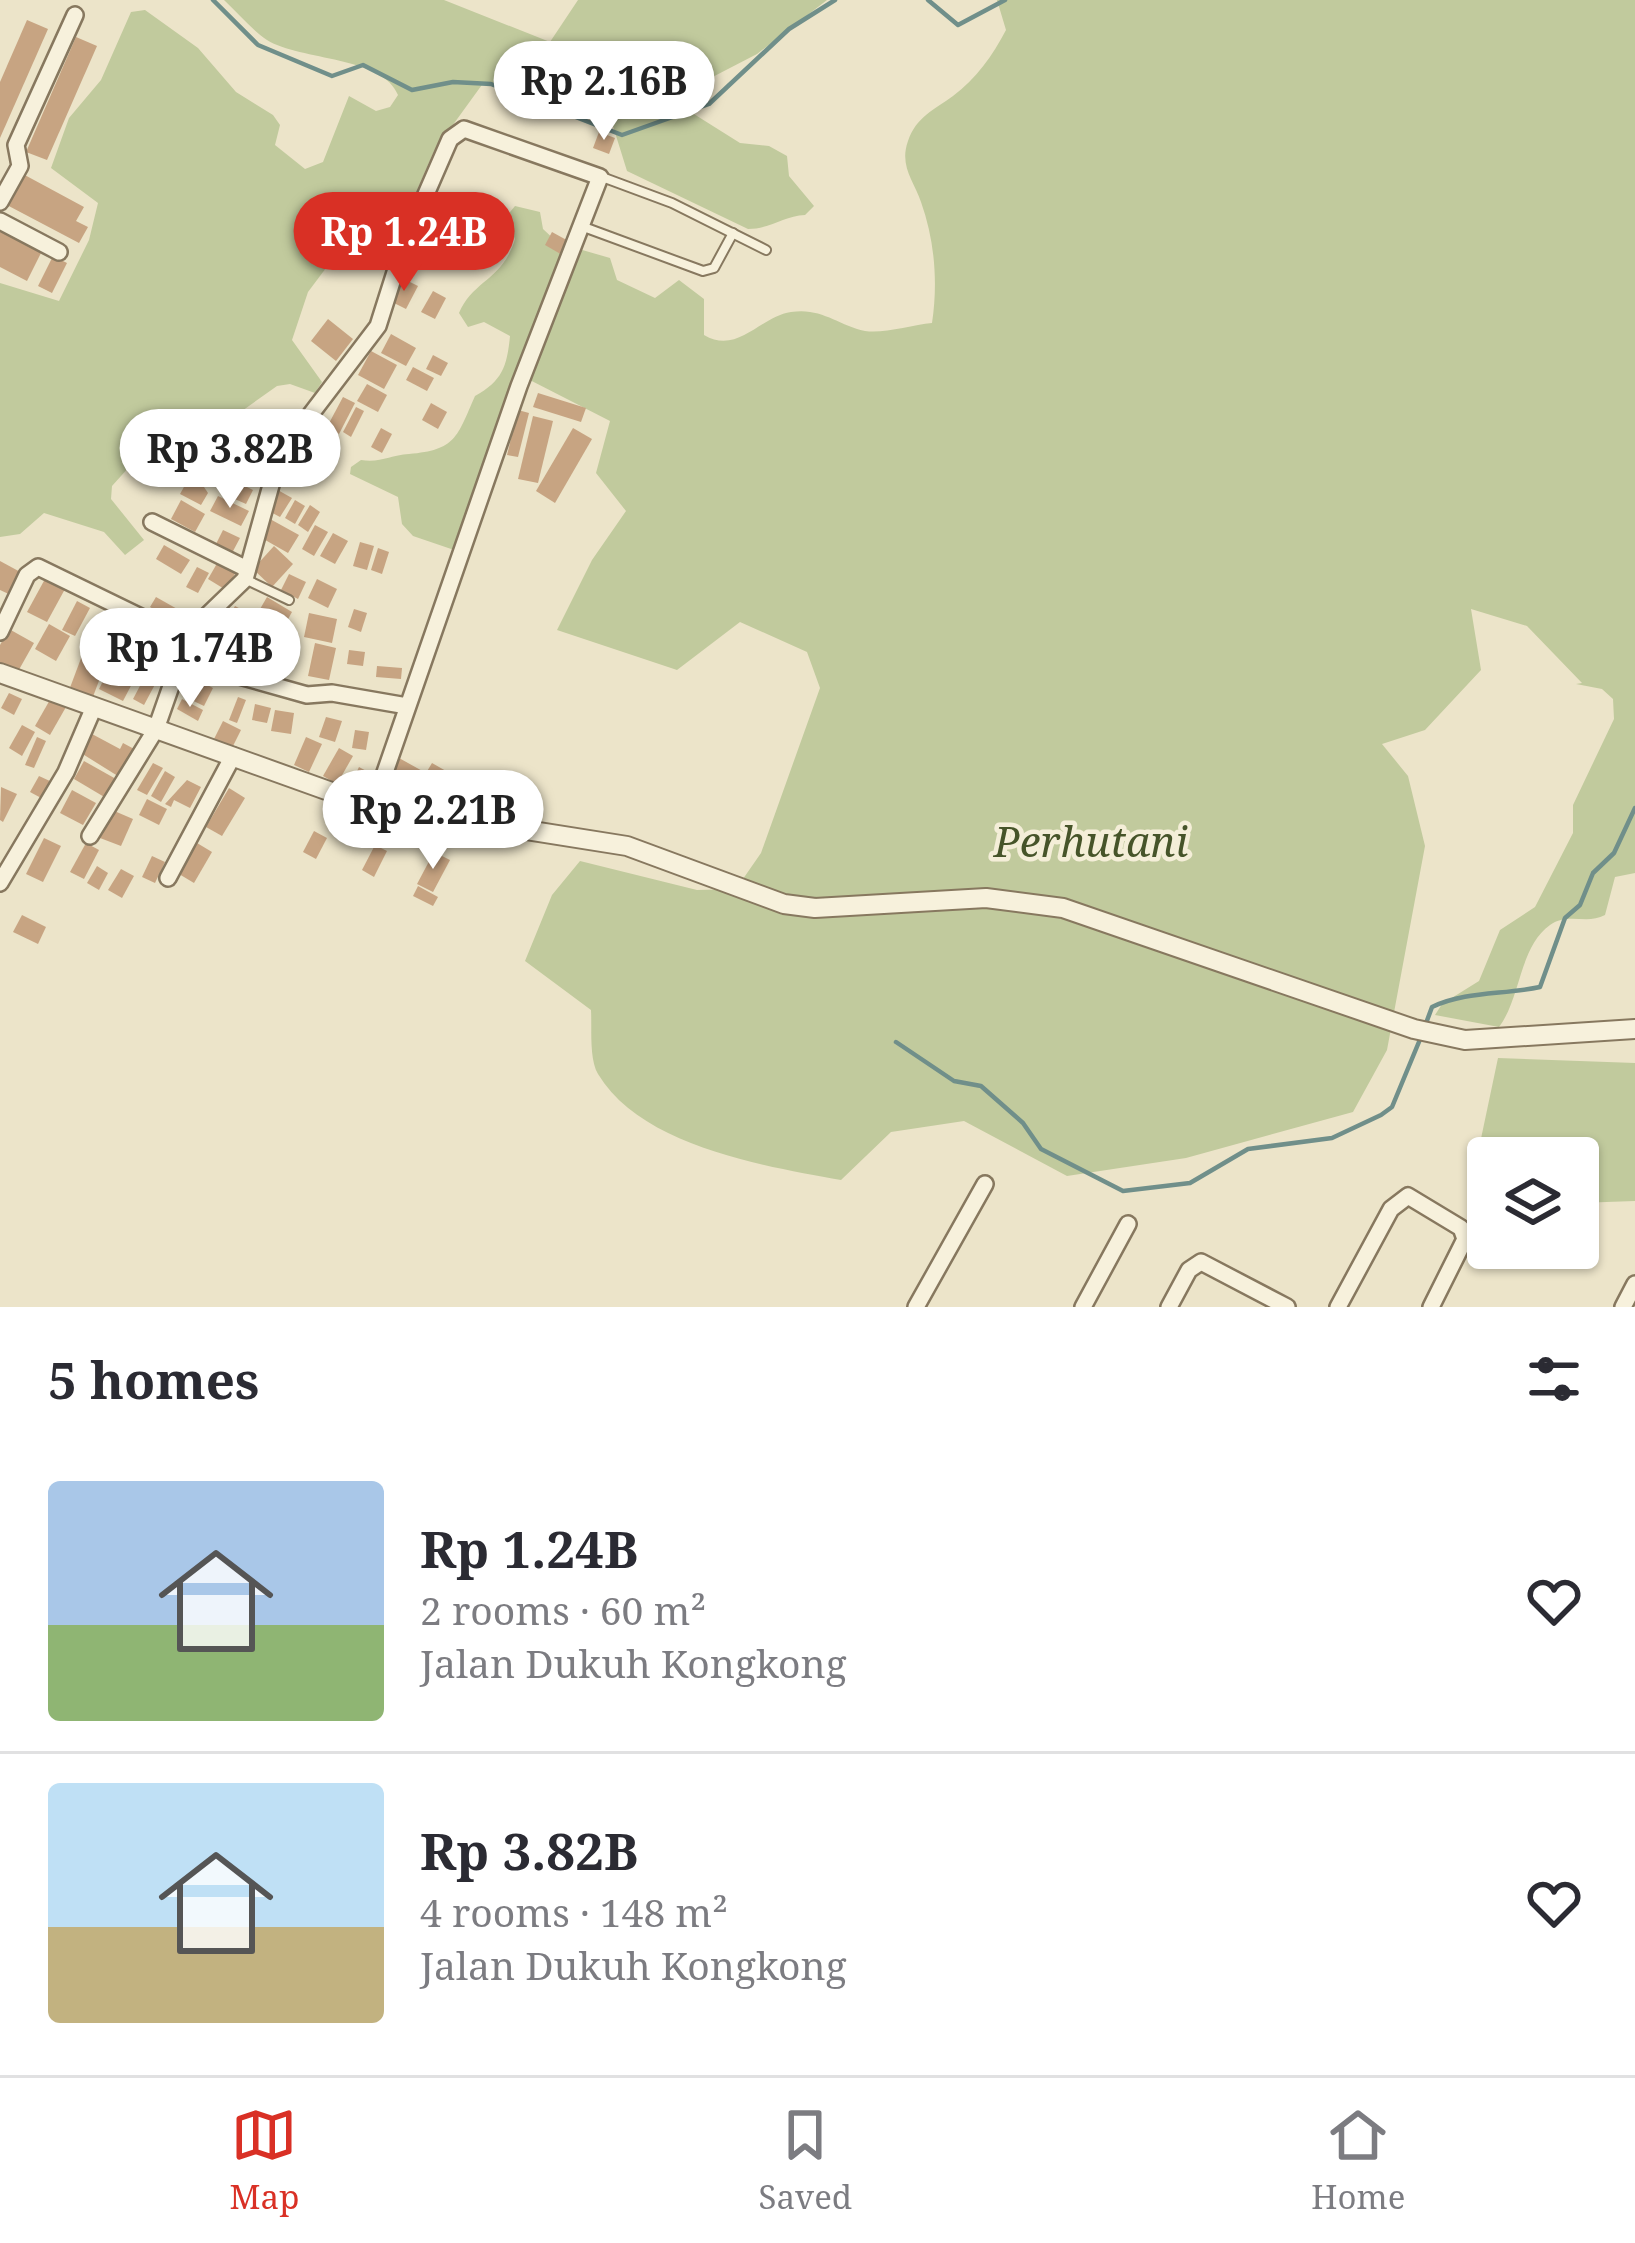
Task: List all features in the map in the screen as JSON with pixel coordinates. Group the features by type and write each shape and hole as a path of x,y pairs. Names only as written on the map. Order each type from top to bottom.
{"street":[{"path":"0,202 20,166 16,145 75,15"},
{"path":"90,836 156,729 187,639 202,616 246,574 273,478 311,414 378,326 403,247 450,139 455,132 473,132 600,177 374,804"},
{"path":"0,220 59,253"},
{"path":"152,522 246,574"},
{"path":"0,632 27,575 38,566 187,639"},
{"path":"178,659 307,695 332,693 407,706"},
{"path":"0,673 374,804 627,846 784,904 815,908 986,898 1063,908 1422,1031 1465,1040 1635,1029"},
{"path":"0,883 66,772 94,707"},
{"path":"168,878 232,756"},
{"path":"916,1307 985,1184"},
{"path":"1338,1307 1391,1209 1408,1196 1461,1228 1465,1238 1431,1307"},
{"path":"1083,1307 1128,1224"},
{"path":"1169,1307 1189,1270 1201,1262 1260,1300 1288,1307"}],"lane":[{"path":"600,177 766,250"},
{"path":"580,226 704,271 714,268 733,232"},
{"path":"246,574 289,600"}],"green space":[{"path":"224,0 444,0 550,42 578,0 827,0 757,54 670,99 740,143 769,146 787,156 789,176 814,206 805,215 748,229 627,171 613,126 484,82 434,151 398,234 388,243 353,232 308,292 292,340 322,382 315,393 290,384 277,386 191,447 177,471 139,456 112,486 111,499 144,540 125,555 104,532 44,513 20,534 0,537 0,283 59,301 89,240 98,203 51,168 69,118 101,80 131,12 145,10 198,48 236,92 273,115 280,125 275,145 305,169 323,162 349,96 376,111 390,107 398,95 376,73 267,40"},
{"name":"Perhutani","path":"997,0 1635,0 1635,873 1615,877 1605,915 1557,921 1540,935 1499,1027 1435,1015 1442,1004 1479,981 1500,930 1535,907 1573,833 1573,805 1614,719 1613,699 1602,689 1576,684 1582,683 1527,626 1471,609 1481,670 1425,730 1382,744 1408,776 1425,846 1387,1050 1353,1112 1186,1158 1067,1176 964,1121 891,1132 841,1180 742,1160 674,1136 644,1119 618,1099 595,1068 591,1010 525,961 552,895 580,861 697,890 736,889 761,853 820,688 807,652 740,622 677,670 557,630 592,560 626,511 596,473 610,421 522,376 460,552 413,536 402,524 398,497 350,474 361,460 446,445 459,431 475,396 502,372 510,336 484,322 468,327 459,313 510,253 515,239 505,218 515,206 540,212 543,229 558,243 610,258 617,280 655,298 679,280 704,299 704,335 716,340 738,338 779,315 802,311 865,331 932,323 932,247 906,166 906,150 921,120 969,82 1006,30"},
{"path":"1498,1058 1635,1063 1635,1201 1599,1202 1599,1137 1481,1137"}],"building":[{"path":"27,20 48,29 0,138 0,82"},
{"path":"76,37 97,46 47,160 26,152"},
{"path":"599,132 615,138 609,154 593,148"},
{"path":"21,173 84,207 76,221 88,227 79,243 5,204"},
{"path":"0,230 42,251 27,281 0,267"},
{"path":"552,232 572,243 564,256 545,245"},
{"path":"53,256 67,263 52,293 38,286"},
{"path":"402,278 418,286 406,309 390,301"},
{"path":"433,291 446,298 435,319 421,312"},
{"path":"328,319 353,339 336,361 311,341"},
{"path":"391,334 416,348 406,366 381,353"},
{"path":"371,351 397,365 384,389 358,375"},
{"path":"433,355 448,363 441,376 426,369"},
{"path":"413,367 434,378 427,391 406,380"},
{"path":"367,384 387,395 378,412 357,401"},
{"path":"538,393 586,408 581,422 533,407"},
{"path":"343,397 355,403 339,434 327,427"},
{"path":"431,403 447,412 438,429 422,420"},
{"path":"356,407 364,411 351,437 343,432"},
{"path":"518,410 529,413 518,457 507,455"},
{"path":"533,416 553,421 538,483 518,479"},
{"path":"260,418 281,435 272,447 251,430"},
{"path":"381,428 392,434 382,453 371,447"},
{"path":"573,428 592,439 555,503 536,491"},
{"path":"243,448 267,462 255,482 231,468"},
{"path":"198,462 208,467 200,481 208,493 201,505 180,494"},
{"path":"235,481 253,490 246,504 228,496"},
{"path":"276,489 292,498 280,517 265,509"},
{"path":"218,496 249,511 241,526 210,511"},
{"path":"181,500 205,514 195,532 171,519"},
{"path":"295,500 305,506 295,524 285,518"},
{"path":"310,505 320,512 308,532 298,525"},
{"path":"270,519 299,535 288,553 260,537"},
{"path":"315,525 328,532 314,556 302,549"},
{"path":"223,530 240,538 232,553 216,544"},
{"path":"333,533 348,541 335,564 320,556"},
{"path":"360,542 374,546 367,570 353,566"},
{"path":"164,545 190,560 181,574 156,559"},
{"path":"274,546 293,564 272,587 253,569"},
{"path":"378,548 389,552 382,574 371,570"},
{"path":"219,560 237,570 226,590 208,579"},
{"path":"0,561 24,574 13,596 0,590"},
{"path":"197,567 209,573 198,593 186,587"},
{"path":"289,574 306,582 298,599 281,590"},
{"path":"45,579 65,589 47,622 27,612"},
{"path":"317,579 337,589 328,608 308,598"},
{"path":"156,597 179,610 173,621 150,607"},
{"path":"267,597 292,612 282,630 256,616"},
{"path":"77,601 90,608 75,636 62,630"},
{"path":"235,606 250,614 241,630 226,622"},
{"path":"354,609 367,613 361,632 348,627"},
{"path":"309,613 337,619 332,643 304,637"},
{"path":"49,624 70,636 56,661 35,649"},
{"path":"106,627 119,635 111,650 98,643"},
{"path":"266,628 286,634 275,671 255,664"},
{"path":"9,629 34,643 16,675 0,666 0,645"},
{"path":"239,634 252,640 244,661 230,656"},
{"path":"315,643 336,648 329,680 308,676"},
{"path":"86,645 109,654 91,702 68,693"},
{"path":"349,650 365,652 363,666 347,664"},
{"path":"377,666 402,668 401,679 376,677"},
{"path":"110,667 134,680 123,701 99,689"},
{"path":"149,669 160,675 144,705 133,699"},
{"path":"192,677 213,688 204,706 183,696"},
{"path":"9,693 22,699 14,715 1,708"},
{"path":"238,697 246,700 237,723 229,720"},
{"path":"51,698 66,707 50,735 35,726"},
{"path":"182,699 203,710 198,721 177,709"},
{"path":"255,704 271,708 267,723 252,720"},
{"path":"275,710 294,713 291,734 271,731"},
{"path":"326,717 342,721 335,742 319,737"},
{"path":"223,721 241,730 231,750 213,741"},
{"path":"22,725 35,732 22,756 9,748"},
{"path":"355,730 369,732 366,750 352,748"},
{"path":"92,734 120,749 123,743 136,750 121,778 81,753"},
{"path":"37,737 46,741 34,768 25,765"},
{"path":"306,737 322,744 309,772 294,765"},
{"path":"339,748 353,756 337,784 323,776"},
{"path":"399,758 426,773 432,763 446,771 437,788 421,780 418,785 392,770"},
{"path":"84,761 116,779 106,798 74,779"},
{"path":"153,763 163,768 147,795 137,790"},
{"path":"359,767 370,773 361,792 350,786"},
{"path":"165,771 175,777 161,802 151,796"},
{"path":"39,776 52,782 43,799 30,792"},
{"path":"187,780 201,787 190,808 174,800 171,807 165,804"},
{"path":"421,784 437,792 430,805 414,797"},
{"path":"1,787 17,794 3,822 0,820"},
{"path":"229,788 245,798 222,836 206,827"},
{"path":"72,790 96,803 83,825 60,813"},
{"path":"147,799 167,809 159,825 139,815"},
{"path":"112,810 133,819 121,846 100,838"},
{"path":"314,831 327,838 316,859 303,852"},
{"path":"44,838 61,846 43,882 26,874"},
{"path":"192,840 212,852 194,883 174,871"},
{"path":"86,843 99,850 84,879 70,872"},
{"path":"375,845 387,851 374,877 362,870"},
{"path":"434,852 450,860 433,892 417,884"},
{"path":"152,856 165,862 155,883 142,877"},
{"path":"97,866 108,873 99,890 87,883"},
{"path":"121,869 134,876 122,898 108,890"},
{"path":"418,886 438,897 433,906 413,896"},
{"path":"22,915 46,927 38,944 13,932"}],"waterway":[{"path":"213,0 258,45 332,76 363,65 412,90 453,82 491,84 622,135 709,104 789,29 835,0"},
{"path":"928,0 958,25 1005,0"},
{"path":"1425,1026 1432,1007 1445,1002 1540,987 1565,918 1580,905 1593,873 1614,853 1635,808"},
{"path":"896,1042 954,1081 981,1086 1023,1123 1041,1149 1123,1191 1190,1183 1248,1149 1332,1138 1381,1115 1392,1107 1421,1037"}]}
